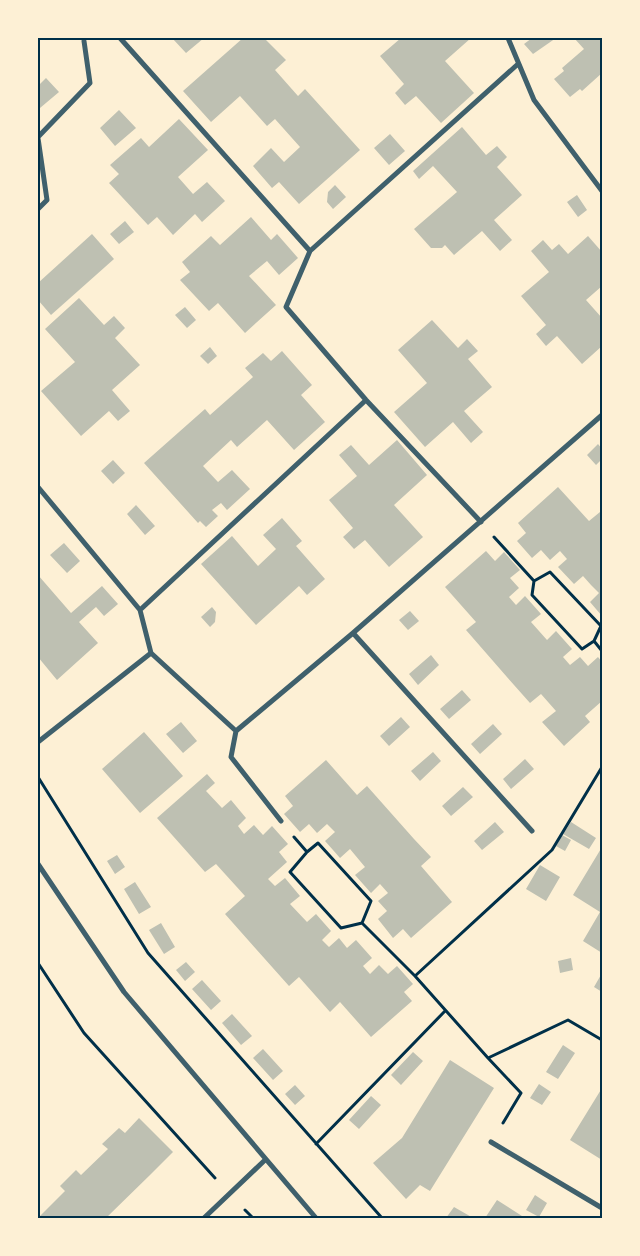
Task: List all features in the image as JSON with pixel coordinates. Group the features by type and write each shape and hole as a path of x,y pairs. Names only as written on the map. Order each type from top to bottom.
{"street":[{"path":"120,38 310,251"},
{"path":"508,38 534,100 602,191"},
{"path":"38,209 47,200 38,137 90,83 85,39"},
{"path":"480,522 366,400 286,307 310,251 518,64"},
{"path":"140,610 366,400"},
{"path":"281,821 231,757 236,731 353,634 602,416"},
{"path":"38,487 140,610 151,653 236,731"},
{"path":"353,634 532,831"},
{"path":"38,742 151,653"},
{"path":"38,864 124,992 316,1218"},
{"path":"491,1142 602,1208"},
{"path":"204,1218 265,1160"}],"path":[{"path":"480,522 534,581"},
{"path":"550,572 601,626 594,641 582,649 532,595 534,581 550,572"},
{"path":"594,641 602,650"},
{"path":"415,976 552,850 602,767"},
{"path":"38,777 148,953 382,1218"},
{"path":"281,821 307,852"},
{"path":"318,843 371,901 362,923 341,928 290,872 307,852 318,843"},
{"path":"362,923 415,976 522,1093 491,1142"},
{"path":"38,963 84,1034 253,1218"},
{"path":"316,1144 445,1010"},
{"path":"488,1058 568,1020 602,1040"}],"building":[{"path":"172,38 204,38 186,53"},
{"path":"243,38 248,40 251,38 264,38 286,60 275,70 298,96 305,89 360,150 299,204 279,182 272,188 253,166 271,148 284,162 300,147 275,119 267,126 240,96 211,122 183,91"},
{"path":"401,38 471,38 445,61 474,93 441,123 416,96 405,105 395,93 404,84 380,56"},
{"path":"532,38 556,38 533,54 524,44"},
{"path":"574,38 602,38 602,73 582,91 580,89 570,97 554,79 564,71 562,68 584,49"},
{"path":"46,78 59,92 40,108 38,105 38,86"},
{"path":"119,110 136,128 115,146 100,128"},
{"path":"179,119 208,150 178,177 193,194 207,182 225,201 202,222 195,214 173,235 157,217 148,225 109,183 119,174 110,165 141,138 149,147"},
{"path":"462,127 486,155 497,146 507,157 497,167 522,195 494,220 512,240 500,251 482,231 454,255 445,245 442,248 431,248 414,229 457,192 433,166 419,179 413,171"},
{"path":"390,134 405,151 389,165 374,148"},
{"path":"335,185 346,197 333,209 327,202 328,192"},
{"path":"577,195 587,210 578,217 567,202"},
{"path":"251,217 271,240 277,234 298,258 279,275 267,261 249,276 276,305 245,333 218,303 209,311 180,280 190,272 182,262 211,236 220,245"},
{"path":"125,221 134,232 119,244 110,234"},
{"path":"92,234 114,259 51,315 38,300 38,283"},
{"path":"588,236 602,252 602,286 586,300 602,318 602,346 582,364 557,336 546,346 536,334 546,325 521,296 549,272 531,251 543,240 552,250 559,244 568,254"},
{"path":"79,298 104,325 114,316 125,328 115,338 140,365 112,390 130,411 118,421 109,411 81,436 41,391 75,362 45,329"},
{"path":"185,307 196,320 187,328 175,315"},
{"path":"432,320 458,348 467,339 478,351 468,359 492,387 464,411 483,432 471,443 453,422 425,447 394,412 427,383 398,350"},
{"path":"210,347 217,356 208,364 200,356"},
{"path":"282,351 312,385 301,395 325,422 294,450 267,420 237,447 231,440 203,466 218,482 232,470 250,489 227,510 221,503 212,510 218,516 206,527 200,521 198,523 144,463 205,409 210,415 253,377 245,368 263,353 271,361"},
{"path":"397,440 427,475 394,505 423,537 389,567 365,540 354,549 343,537 353,528 329,500 357,476 339,455 351,445 369,465"},
{"path":"598,444 602,449 602,459 596,465 587,455"},
{"path":"113,460 125,473 113,484 101,471"},
{"path":"558,487 589,521 600,512 602,515 602,616 590,602 599,593 583,576 574,584 558,567 567,559 560,551 550,560 541,550 532,558 517,541 526,533 518,523"},
{"path":"136,505 155,526 145,535 127,514"},
{"path":"282,518 302,541 296,546 325,579 307,595 299,586 256,625 201,564 232,536 258,566 276,549 263,535"},
{"path":"64,543 80,561 67,573 50,555"},
{"path":"486,551 495,561 504,552 520,570 510,578 519,588 509,597 516,605 525,596 541,614 531,622 547,640 556,631 572,649 563,657 570,665 580,657 588,666 598,657 602,662 602,701 585,716 590,722 564,746 542,722 556,711 541,694 530,703 466,630 476,622 445,587"},
{"path":"38,575 71,613 102,586 118,604 104,616 96,607 79,622 98,643 57,680 38,657"},
{"path":"212,607 216,612 215,622 210,627 201,617"},
{"path":"410,611 419,621 408,630 399,620"},
{"path":"431,655 439,665 418,685 409,674"},
{"path":"462,690 471,700 449,719 440,709"},
{"path":"401,717 410,727 389,746 380,736"},
{"path":"181,722 197,741 183,753 166,734"},
{"path":"493,724 502,734 480,754 471,744"},
{"path":"144,732 183,776 140,813 102,769"},
{"path":"433,752 441,761 420,781 411,771"},
{"path":"525,759 534,769 511,789 503,779"},
{"path":"326,760 357,795 367,786 431,857 421,866 452,902 411,938 403,929 393,938 378,919 387,911 378,901 388,893 380,884 371,893 355,875 365,867 350,849 340,858 325,841 335,832 327,824 317,833 309,824 300,832 284,814 293,806 285,796"},
{"path":"207,774 215,783 206,791 222,808 231,800 246,818 238,826 244,834 254,825 263,835 272,826 288,844 279,852 287,862 268,879 275,886 285,878 300,896 290,904 307,922 316,914 331,931 322,940 329,947 339,938 347,948 356,940 372,958 363,966 370,974 379,965 388,974 397,966 413,984 404,992 412,1001 371,1037 340,1002 330,1012 299,977 289,986 225,914 245,896 216,864 205,872 157,818"},
{"path":"463,787 473,797 451,816 442,806"},
{"path":"495,822 504,832 482,850 474,841"},
{"path":"571,822 596,838 589,849 563,834"},
{"path":"562,835 571,840 565,851 556,846"},
{"path":"602,847 602,953 583,941 600,912 573,895"},
{"path":"117,855 125,867 115,874 107,861"},
{"path":"540,865 560,877 546,901 526,889"},
{"path":"135,882 151,907 139,914 124,889"},
{"path":"161,923 175,947 164,954 149,930"},
{"path":"571,958 573,970 560,973 558,961"},
{"path":"186,962 195,972 185,981 176,970"},
{"path":"602,973 602,992 594,987"},
{"path":"202,980 221,1001 211,1010 192,989"},
{"path":"232,1014 252,1036 241,1045 222,1023"},
{"path":"563,1045 575,1053 558,1079 546,1072"},
{"path":"263,1049 283,1071 273,1080 253,1058"},
{"path":"413,1052 423,1061 401,1085 391,1075"},
{"path":"450,1060 494,1088 430,1191 420,1185 406,1199 373,1163 402,1138"},
{"path":"539,1084 551,1092 542,1105 530,1098"},
{"path":"295,1085 305,1096 295,1105 285,1094"},
{"path":"602,1088 602,1160 570,1140"},
{"path":"371,1096 381,1105 359,1129 349,1120"},
{"path":"139,1118 173,1152 150,1175 106,1218 38,1218 65,1191 60,1186 76,1170 81,1175 108,1149 102,1144 119,1128 125,1133"},
{"path":"535,1195 547,1203 539,1217 526,1210"},
{"path":"497,1200 522,1216 527,1218 485,1218"},
{"path":"454,1207 468,1215 473,1218 446,1218"}]}
